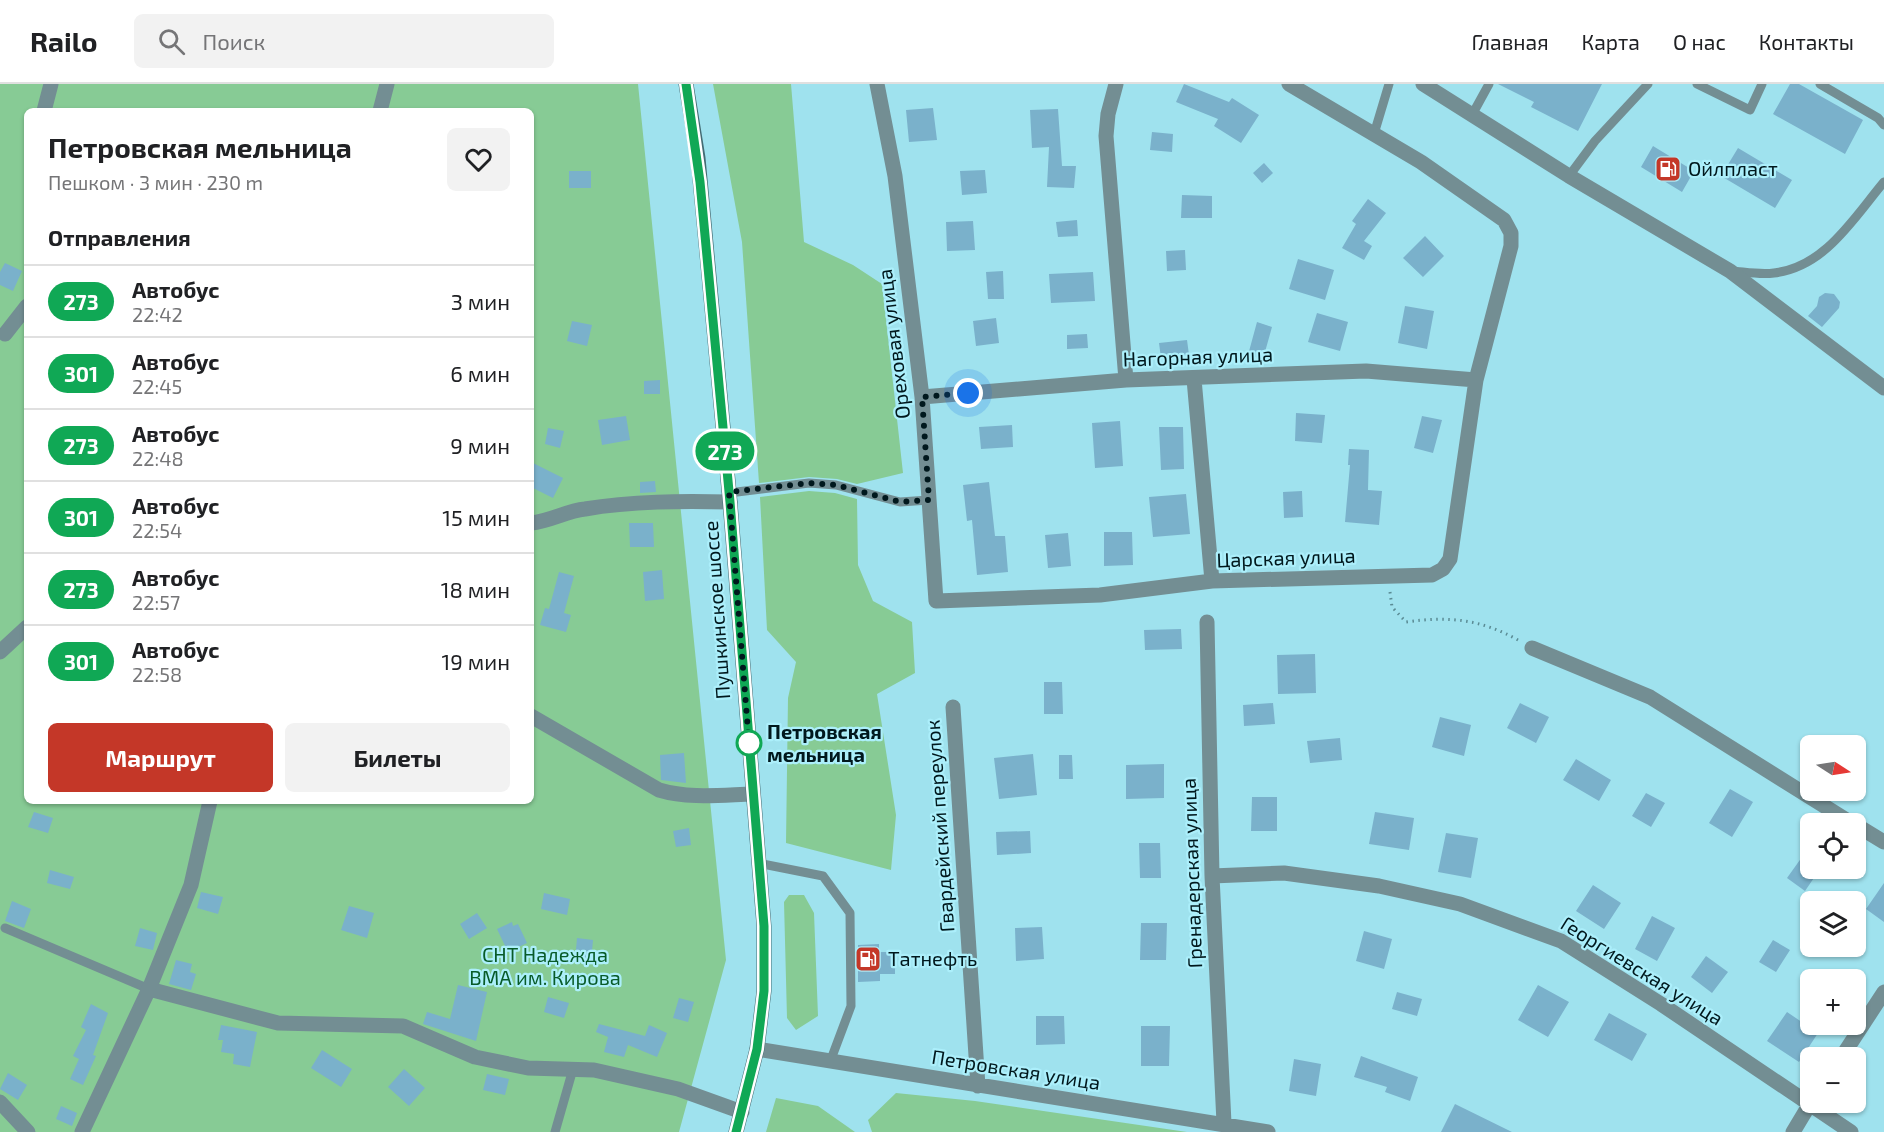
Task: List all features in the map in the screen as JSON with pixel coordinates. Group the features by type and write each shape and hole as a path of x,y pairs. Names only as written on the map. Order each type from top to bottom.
{"main road":[{"name":"Пушкинское шоссе","path":"686,84 698,158 729,497 764,926 764,991 757,1049 736,1132"}],"street":[{"path":"45,108 51,84"},
{"path":"381,108 387,84"},
{"name":"Ореховая улица","path":"878,84 895,176 922,397 936,601"},
{"path":"1116,84 1108,114 1106,136 1126,380"},
{"name":"Царская улица","path":"936,601 1100,595 1212,581 1432,575 1443,569 1450,559 1476,380 1511,246 1511,233 1504,220 1421,162 1289,84"},
{"path":"1423,84 1569,176 1730,271 1884,388"},
{"path":"5,334 24,310"},
{"name":"Нагорная улица","path":"922,397 1126,380 1366,371 1476,380"},
{"path":"1194,379 1212,581"},
{"path":"534,523 550,521 583,509 729,497"},
{"name":"Гренадерская улица","path":"1207,622 1212,876 1224,1123"},
{"path":"0,652 24,630"},
{"path":"1532,648 1650,697 1836,813"},
{"name":"Гвардейский переулок","path":"953,707 978,1086"},
{"path":"534,718 659,790 672,794 704,796 753,794"},
{"path":"82,1132 149,990 191,885 209,804"},
{"path":"1866,831 1884,842"},
{"name":"Георгиевская улица","path":"1212,876 1284,873 1378,886 1460,904 1561,941 1800,1096"},
{"path":"149,990 278,1023 403,1026 475,1057 528,1068 594,1070 678,1089 742,1112"},
{"path":"1848,1047 1884,992"},
{"name":"Петровская улица","path":"757,1049 978,1086 1224,1123 1268,1132"},
{"path":"0,1102 28,1132"},
{"path":"1793,1132 1804,1113"},
{"name":"Георгиевская улица","path":"1824,1113 1851,1132"}],"lane":[{"path":"1374,134 1389,84"},
{"path":"1472,115 1489,84"},
{"path":"1569,176 1595,141 1648,84"},
{"path":"1697,84 1750,110 1762,84"},
{"path":"1820,84 1878,118 1884,125"},
{"path":"1730,271 1772,274 1799,268 1825,253 1884,182"},
{"path":"729,497 809,483 836,485 900,502 929,500"},
{"path":"758,863 823,876 849,913 851,1006 830,1062"},
{"path":"5,928 149,990"},
{"path":"555,1132 573,1069"}],"path":[{"path":"1388,575 1392,607 1406,622 1454,618 1503,632 1532,648"}],"green space":[{"name":"СНТ Надежда ВМА им. Кирова","path":"0,84 638,84 726,960 679,1132 0,1132"},
{"path":"713,84 791,84 804,242 853,265 882,284 903,473 857,484 837,479 809,477 759,483 742,242"},
{"path":"809,491 835,493 857,499 858,565 873,601 912,622 915,673 877,694 896,815 891,870 786,843 788,698 796,662 767,630 760,497"},
{"path":"789,895 804,895 814,913 818,1016 796,1030 787,1018 784,902"},
{"path":"896,1093 975,1101 1187,1132 872,1132 868,1120"},
{"path":"776,1098 818,1106 855,1132 766,1132"}],"building":[{"path":"1184,84 1229,102 1232,98 1259,115 1241,143 1214,126 1218,119 1176,102"},
{"path":"1498,84 1602,84 1578,131 1531,107 1534,102"},
{"path":"1790,84 1799,84 1863,120 1845,154 1773,114"},
{"path":"933,108 937,140 909,142 906,110"},
{"path":"1058,109 1062,166 1076,166 1074,188 1047,187 1049,147 1032,148 1030,110"},
{"path":"1152,132 1173,134 1172,152 1150,150"},
{"name":"Ойлпласт","path":"1653,146 1694,171 1682,192 1641,167"},
{"path":"1738,148 1792,180 1775,208 1721,176"},
{"path":"1264,163 1273,173 1262,183 1253,173"},
{"path":"985,170 987,193 962,195 960,171"},
{"path":"569,171 591,171 591,188 569,188"},
{"path":"1182,195 1212,196 1212,218 1181,218"},
{"path":"1368,199 1386,213 1364,241 1372,246 1364,260 1342,248 1356,224 1352,221"},
{"path":"1077,220 1078,236 1058,237 1056,222"},
{"path":"973,221 975,250 947,251 946,222"},
{"path":"1425,236 1444,256 1423,277 1403,258"},
{"path":"1185,250 1186,270 1167,271 1166,251"},
{"path":"1298,259 1334,270 1325,300 1289,289"},
{"path":"5,263 22,271 13,291 0,285 0,272"},
{"path":"1003,271 1004,299 988,299 986,272"},
{"path":"1093,272 1095,301 1051,303 1049,274"},
{"path":"1825,293 1834,294 1840,302 1839,308 1822,327 1808,316 1817,306 1819,297"},
{"path":"1405,306 1434,311 1427,349 1398,343"},
{"path":"1317,313 1348,322 1340,351 1308,342"},
{"path":"996,318 999,343 976,346 973,321"},
{"path":"572,321 592,325 587,346 567,341"},
{"path":"1257,322 1272,327 1263,359 1248,355"},
{"path":"1087,334 1088,348 1067,349 1067,335"},
{"path":"1187,340 1189,355 1161,358 1159,343"},
{"path":"660,380 660,394 644,394 644,381"},
{"path":"1296,413 1325,415 1322,443 1295,441"},
{"path":"626,416 630,440 602,445 598,420"},
{"path":"1422,416 1442,420 1433,453 1414,448"},
{"path":"1120,421 1123,466 1095,468 1092,423"},
{"path":"1012,425 1013,447 981,449 979,427"},
{"path":"1159,427 1183,427 1184,469 1161,470"},
{"path":"548,428 564,431 560,448 545,444"},
{"path":"1349,449 1369,450 1368,490 1382,491 1379,525 1345,522 1350,465 1348,465"},
{"path":"534,464 563,478 553,498 534,488"},
{"path":"655,481 656,492 640,493 640,482"},
{"path":"989,482 995,536 1005,536 1008,572 977,575 972,520 967,521 963,485"},
{"path":"1302,491 1303,517 1284,518 1283,492"},
{"path":"1186,494 1190,534 1153,537 1149,497"},
{"path":"629,523 653,523 654,547 630,547"},
{"path":"1104,532 1132,532 1133,565 1104,566"},
{"path":"1068,533 1071,566 1048,568 1045,535"},
{"path":"662,570 664,599 645,601 643,572"},
{"path":"559,572 574,576 564,613 571,615 566,632 540,625 545,608 549,609"},
{"path":"1181,629 1182,649 1145,650 1144,630"},
{"path":"1315,654 1316,693 1278,694 1277,655"},
{"path":"1044,682 1062,682 1063,714 1044,714"},
{"path":"1273,703 1275,724 1244,726 1243,705"},
{"path":"1520,703 1549,717 1536,743 1507,728"},
{"path":"1440,717 1471,725 1464,756 1432,747"},
{"path":"1340,738 1342,760 1310,763 1307,741"},
{"path":"684,753 686,783 661,780 660,755"},
{"path":"1033,754 1037,795 999,799 994,758"},
{"path":"1059,755 1072,755 1073,779 1059,779"},
{"path":"1576,759 1611,780 1599,801 1563,780"},
{"path":"1164,764 1164,798 1126,799 1126,765"},
{"path":"1730,789 1753,802 1732,837 1709,823"},
{"path":"1646,793 1665,803 1651,827 1632,816"},
{"path":"1252,797 1277,797 1277,831 1251,831"},
{"path":"34,812 53,818 48,833 28,827"},
{"path":"1375,812 1414,818 1409,850 1369,844"},
{"path":"689,828 691,845 676,847 673,831"},
{"path":"1030,831 1031,853 997,855 996,832"},
{"path":"1446,833 1478,838 1471,878 1438,872"},
{"path":"1139,843 1160,843 1161,878 1140,878"},
{"path":"1800,860 1800,879 1813,879 1805,891 1787,878"},
{"path":"50,870 74,877 70,889 47,883"},
{"path":"1884,883 1884,922 1866,909"},
{"path":"1593,885 1621,903 1604,929 1576,911"},
{"path":"201,892 223,897 218,914 197,908"},
{"path":"544,893 570,899 567,915 541,909"},
{"path":"12,901 31,909 24,928 5,921"},
{"path":"349,906 374,913 367,938 341,930"},
{"path":"477,913 487,928 469,939 460,924"},
{"path":"1652,916 1675,928 1657,961 1635,949"},
{"path":"512,922 513,926 518,924 527,943 508,952 497,929"},
{"path":"1141,923 1167,923 1166,960 1140,960"},
{"path":"1042,927 1044,959 1016,961 1015,928"},
{"path":"140,928 157,933 153,950 135,946"},
{"path":"1364,931 1392,939 1384,969 1356,961"},
{"path":"577,938 593,940 591,963 575,961"},
{"path":"1773,940 1790,950 1776,972 1759,962"},
{"path":"879,944 879,952 895,952 895,974 880,974 880,981 858,982 858,945"},
{"path":"1706,956 1728,972 1712,993 1691,977"},
{"path":"176,960 192,964 190,972 196,974 191,990 169,984"},
{"path":"458,985 487,992 476,1041 423,1024 427,1012 450,1019"},
{"path":"1538,985 1569,1002 1548,1037 1518,1020"},
{"path":"1397,992 1422,999 1417,1016 1392,1009"},
{"path":"548,997 569,1003 564,1018 544,1012"},
{"path":"679,998 694,1002 688,1022 673,1018"},
{"path":"91,1004 108,1013 93,1055 96,1056 83,1085 70,1079 79,1059 73,1056 86,1030 81,1027"},
{"path":"1787,1012 1800,1021 1800,1035 1817,1035 1809,1047 1800,1047 1799,1062 1767,1041"},
{"path":"1609,1013 1647,1034 1632,1061 1594,1040"},
{"path":"1036,1016 1064,1016 1065,1044 1036,1045"},
{"path":"599,1024 645,1036 649,1025 667,1033 657,1057 628,1045 624,1057 604,1052 608,1037 596,1032"},
{"path":"221,1025 257,1032 250,1067 233,1064 234,1054 221,1052 223,1040 218,1040"},
{"path":"1141,1026 1170,1026 1169,1066 1141,1066"},
{"path":"322,1050 352,1069 341,1087 311,1068"},
{"path":"1361,1056 1418,1077 1410,1101 1385,1092 1387,1087 1354,1077"},
{"path":"1294,1059 1321,1064 1316,1096 1289,1091"},
{"path":"404,1069 425,1088 409,1106 388,1087"},
{"path":"8,1073 27,1085 18,1100 0,1089"},
{"path":"487,1074 509,1079 505,1095 483,1090"},
{"path":"1455,1104 1512,1132 1441,1132"},
{"path":"61,1106 77,1113 72,1126 56,1119"}],"bus line":[{"name":"273","path":"686,84 698,158 730,502 764,926 764,991 757,1049 736,1132"}],"place":[{"name":"Ойлпласт","path":"1668,169"},
{"name":"Петровская мельница","path":"749,743"},
{"name":"Татнефть","path":"868,959"}],"route":[{"path":"749,743 729,492 809,483 836,485 900,502 929,500 922,397 968,393"}]}
